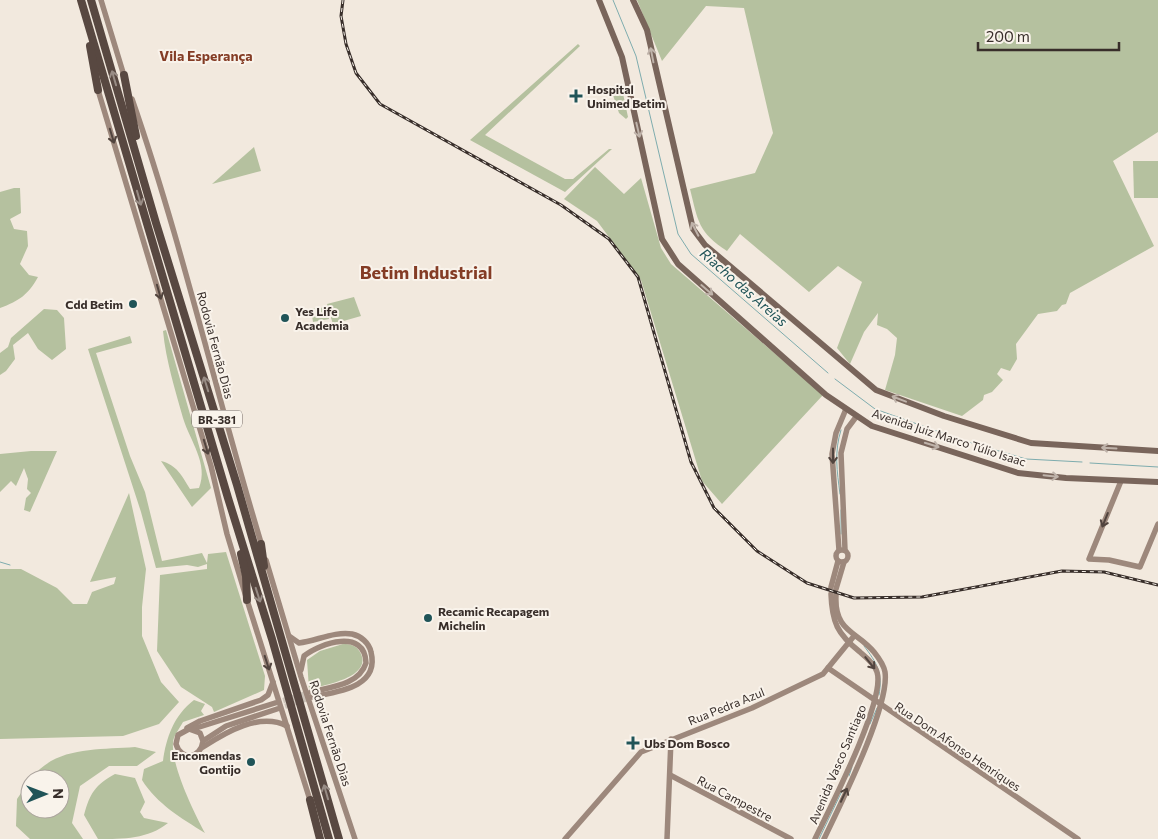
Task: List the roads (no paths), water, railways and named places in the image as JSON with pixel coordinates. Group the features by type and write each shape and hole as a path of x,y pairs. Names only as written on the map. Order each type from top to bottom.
{"highway":[{"name":"Rodovia Fernão Dias","path":"91,0 156,224 268,592 339,839"},
{"name":"BR-381","path":"82,4 98,90"},
{"name":"BR-381","path":"82,4 227,496 272,639 329,839"},
{"path":"124,75 154,204 156,224"},
{"path":"227,496 246,576 247,600"},
{"path":"262,544 268,592"},
{"name":"BR-381","path":"310,800 320,839"}],"main road":[{"name":"Rodovia Fernão Dias","path":"101,0 183,264 239,472 288,636 355,839"},
{"name":"Avenida Juiz Marco Túlio Isaac","path":"599,0 622,57 662,239 669,253 678,264 846,409 872,426 1018,472 1121,481 1158,482"},
{"name":"Avenida Juiz Marco Túlio Isaac","path":"633,0 649,39 693,229 705,245 867,385 944,416 1031,443 1158,451"},
{"name":"BR-381","path":"98,90 211,466 227,534 310,800"},
{"name":"Avenida Vasco Santiago","path":"816,839 878,703 877,672 867,658 849,642 835,624 833,591 841,561 848,556 842,550 832,454 836,433 846,409"},
{"name":"Avenida Vasco Santiago","path":"842,550 841,453 846,429 856,417"},
{"path":"1121,481 1089,559 1109,560 1140,567 1158,524"},
{"name":"Avenida Vasco Santiago","path":"841,561 836,555 842,550"},
{"name":"Avenida Vasco Santiago","path":"824,839 847,790 878,703 885,671 874,652 844,626 838,613 833,591"},
{"path":"288,636 298,643 350,634 365,641 369,647 372,666 367,676 361,682 346,690 311,695 352,681 359,676 366,663 364,651 353,642 344,640 311,651 304,656 301,677"},
{"name":"Rua Pedra Azul","path":"565,839 641,752 752,708 823,674 854,636"},
{"name":"Rua Dom Afonso Henriques","path":"828,668 1078,839"},
{"path":"185,730 276,706 226,726 203,744 193,756 184,755 179,751 176,739 185,730 200,721 261,700 268,694 274,682"},
{"path":"203,744 221,735 270,720 287,726"},
{"path":"193,729 200,734 203,744"},
{"path":"667,839 671,739"},
{"name":"Rua Campestre","path":"670,775 791,839"}],"waterway":[{"name":"Riacho das Areias","path":"613,0 636,56 678,234 691,254 828,373"},
{"name":"Riacho das Areias","path":"835,379 875,409 962,440 1026,459 1082,462"},
{"path":"840,494 837,454 841,430"},
{"name":"Riacho das Areias","path":"1090,463 1158,467"},
{"path":"841,510 841,534"},
{"path":"0,562 10,565"},
{"path":"864,646 878,669 880,680 879,695"},
{"path":"870,724 877,708"},
{"path":"849,776 852,767"},
{"path":"819,839 842,791"}],"tunnel":[{"path":"275,703 311,692"},
{"path":"277,709 312,697"}],"railway":[{"path":"343,0 341,16 346,44 356,73 380,104 561,205 609,239 638,277 691,462 714,508 757,551 807,583 854,598 922,597 1062,571 1104,572 1158,585"}],"place":[{"name":"Hospital Unimed Betim","path":"576,96"},
{"name":"Cdd Betim","path":"133,304"},
{"name":"Yes Life Academia","path":"285,318"},
{"name":"Recamic Recapagem Michelin","path":"428,618"},
{"name":"Ubs Dom Bosco","path":"633,743"},
{"name":"Encomendas Gontijo","path":"251,762"}],"district":[{"name":"Vila Esperança","path":"206,55"},
{"name":"Betim Industrial","path":"426,272"}]}
